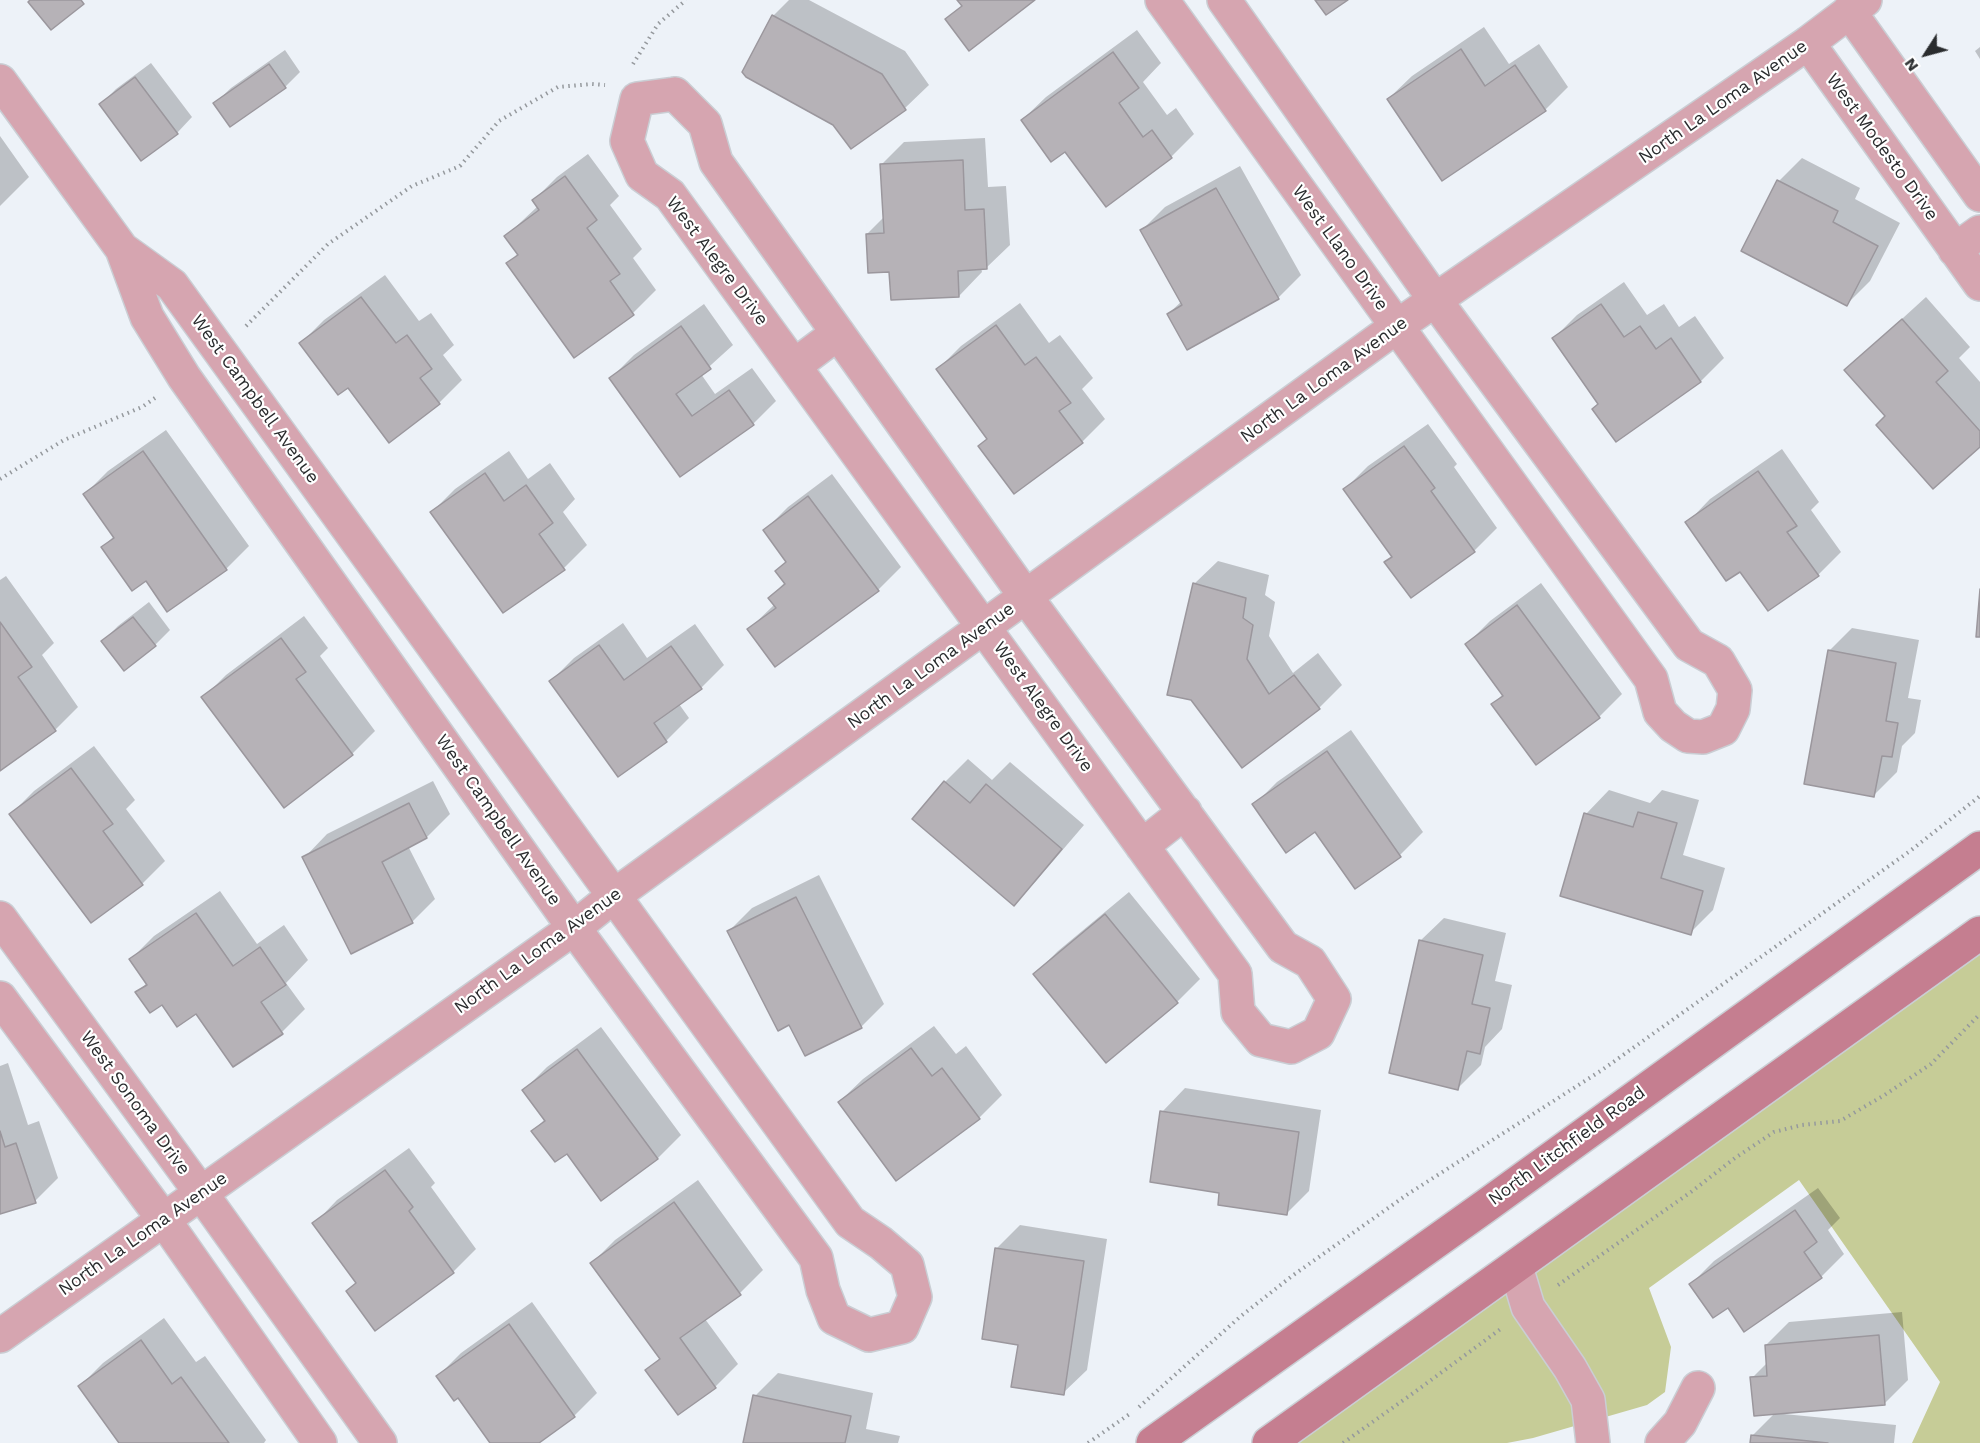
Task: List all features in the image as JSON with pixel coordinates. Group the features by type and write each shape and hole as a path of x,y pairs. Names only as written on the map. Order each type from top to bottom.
{"main road":[{"name":"North Litchfield Road","path":"1153,1443 1980,848"},
{"path":"1269,1443 1980,933"}],"street":[{"name":"West Llano Drive","path":"1162,0 1651,679 1660,712 1673,726 1688,736 1703,737 1723,729 1733,709 1735,690 1718,661 1689,645 1435,300 1224,0"},
{"path":"1857,6 1980,195"},
{"name":"North La Loma Avenue","path":"0,1336 574,928 615,895 1396,327 1808,43 1857,6"},
{"path":"1208,64 1248,33"},
{"name":"West Modesto Drive","path":"1808,43 1968,241 1980,284"},
{"name":"West Campbell Avenue","path":"0,81 122,249 147,317 184,377 574,928 816,1258 823,1290 834,1318 869,1335 902,1327 915,1297 907,1265 881,1243 850,1222 172,285 122,249"},
{"name":"West Alegre Drive","path":"629,91 675,93 705,124 716,162 838,333 1026,597 1283,947 1310,962 1334,999 1318,1032 1291,1047 1261,1040 1238,1012 1235,974 670,195 642,175 627,141 629,91"},
{"path":"794,366 838,333"},
{"path":"1556,548 1596,518"},
{"path":"356,619 395,592"},
{"path":"1142,846 1185,812"},
{"name":"West Sonoma Drive","path":"2,926 201,1193 380,1443"},
{"path":"0,998 164,1220 314,1434 346,1396"},
{"path":"727,1136 767,1106"},
{"path":"1516,1268 1528,1307 1570,1368 1588,1400 1593,1443"},
{"path":"1662,1443 1680,1423 1698,1388"}],"path":[{"path":"220,352 328,244 412,186 460,166 499,121 558,87 592,84 629,91 658,24 686,0"},
{"path":"0,479 64,440 142,407 184,377"},
{"path":"1088,1443 1135,1410 1241,1316 1292,1276 1408,1194 1612,1063 1910,851 1980,796"},
{"path":"1342,1443 1735,1158 1774,1132 1802,1125 1840,1121 1883,1096 1931,1064 1980,1014"}],"green space":[{"path":"1980,952 1980,1443 1912,1443 1940,1382 1799,1180 1649,1288 1671,1347 1665,1392 1647,1405 1533,1438 1507,1443 1295,1443"}],"building":[{"path":"30,0 81,0 84,4 51,30 28,2"},
{"path":"957,0 1035,0 969,51 945,19 962,6"},
{"path":"1315,0 1348,0 1326,15"},
{"path":"772,15 882,74 906,110 851,149 833,125 746,77 742,72"},
{"path":"1461,49 1485,86 1515,65 1546,111 1442,181 1387,99"},
{"path":"1113,52 1139,88 1119,103 1143,137 1152,130 1172,158 1106,207 1065,152 1051,162 1021,120"},
{"path":"269,64 286,88 230,127 213,103"},
{"path":"135,77 178,134 141,161 99,104"},
{"path":"963,160 965,210 984,209 987,269 958,271 959,297 891,300 889,272 868,273 866,234 884,233 880,164"},
{"path":"565,176 597,220 587,228 620,274 610,281 634,315 574,358 506,263 518,255 504,236 539,210 532,200"},
{"path":"1777,180 1838,211 1833,222 1878,246 1847,306 1741,251"},
{"path":"1216,188 1279,299 1187,350 1167,314 1182,305 1140,230"},
{"path":"361,297 396,343 407,335 432,369 420,378 440,404 389,443 348,388 338,395 299,343"},
{"path":"1601,304 1624,337 1640,326 1656,349 1671,338 1701,382 1616,442 1592,409 1598,404 1552,338"},
{"path":"1902,319 1948,371 1936,382 1980,431 1980,447 1933,489 1876,425 1885,416 1844,370"},
{"path":"996,325 1025,365 1036,357 1071,403 1059,411 1083,443 1014,494 978,446 987,439 936,369"},
{"path":"681,326 711,369 676,394 692,416 729,390 754,425 680,477 609,378"},
{"path":"1404,446 1435,488 1431,491 1475,552 1411,598 1384,562 1392,557 1343,489"},
{"path":"143,451 227,570 167,612 146,581 132,591 101,547 114,538 83,494"},
{"path":"1758,471 1797,526 1787,532 1819,576 1768,611 1740,572 1726,581 1685,522"},
{"path":"485,473 504,501 526,485 553,523 539,534 565,570 503,613 430,512"},
{"path":"808,496 879,591 775,667 747,629 776,608 768,598 785,584 775,571 786,562 763,530"},
{"path":"1193,583 1246,598 1243,618 1253,625 1247,659 1269,694 1294,675 1320,709 1242,768 1191,700 1167,695"},
{"path":"1980,589 1980,637 1976,637"},
{"path":"1517,605 1600,718 1536,765 1491,704 1503,696 1465,644"},
{"path":"133,617 156,646 124,671 101,641"},
{"path":"0,622 32,667 18,677 56,731 0,771"},
{"path":"281,638 306,672 296,679 353,755 284,808 201,697"},
{"path":"599,645 624,680 671,646 702,689 654,723 667,742 618,777 549,681"},
{"path":"1828,650 1896,663 1886,721 1898,723 1892,757 1882,756 1874,797 1804,784"},
{"path":"1327,751 1401,857 1355,889 1315,832 1286,853 1252,804"},
{"path":"71,768 113,824 103,831 143,885 91,923 9,814"},
{"path":"944,781 970,803 986,784 1062,849 1014,906 912,819"},
{"path":"409,803 427,838 382,862 413,923 351,954 302,857"},
{"path":"1638,812 1677,823 1661,878 1703,891 1691,935 1560,896 1584,813 1633,827"},
{"path":"796,897 862,1028 805,1056 789,1025 778,1031 727,931"},
{"path":"196,913 233,966 260,947 286,985 261,1002 283,1034 233,1067 196,1014 177,1027 162,1005 150,1013 135,992 147,985 129,959"},
{"path":"1105,914 1178,1003 1106,1063 1033,974"},
{"path":"1419,940 1483,955 1472,1004 1490,1008 1480,1054 1467,1051 1458,1090 1389,1073"},
{"path":"911,1048 932,1076 942,1068 980,1119 896,1181 838,1102"},
{"path":"577,1049 658,1159 601,1201 567,1154 555,1162 531,1131 545,1121 522,1090"},
{"path":"1160,1111 1299,1132 1287,1215 1218,1205 1219,1193 1150,1182"},
{"path":"0,1131 5,1147 16,1143 36,1203 0,1214"},
{"path":"385,1170 413,1207 409,1211 454,1273 375,1331 346,1291 356,1283 312,1223"},
{"path":"674,1202 741,1295 680,1338 716,1388 678,1415 645,1370 660,1359 590,1263"},
{"path":"1795,1210 1817,1242 1804,1252 1822,1278 1744,1332 1728,1308 1713,1318 1689,1284"},
{"path":"995,1248 1084,1261 1064,1395 1011,1387 1018,1345 982,1339"},
{"path":"509,1324 575,1417 539,1443 490,1443 458,1398 454,1401 436,1376"},
{"path":"1879,1335 1885,1405 1754,1416 1750,1377 1767,1376 1765,1345"},
{"path":"141,1340 172,1384 181,1377 229,1443 119,1443 78,1386"},
{"path":"753,1395 851,1416 845,1443 743,1443"},
{"path":"1751,1435 1828,1443 1750,1443"}]}
